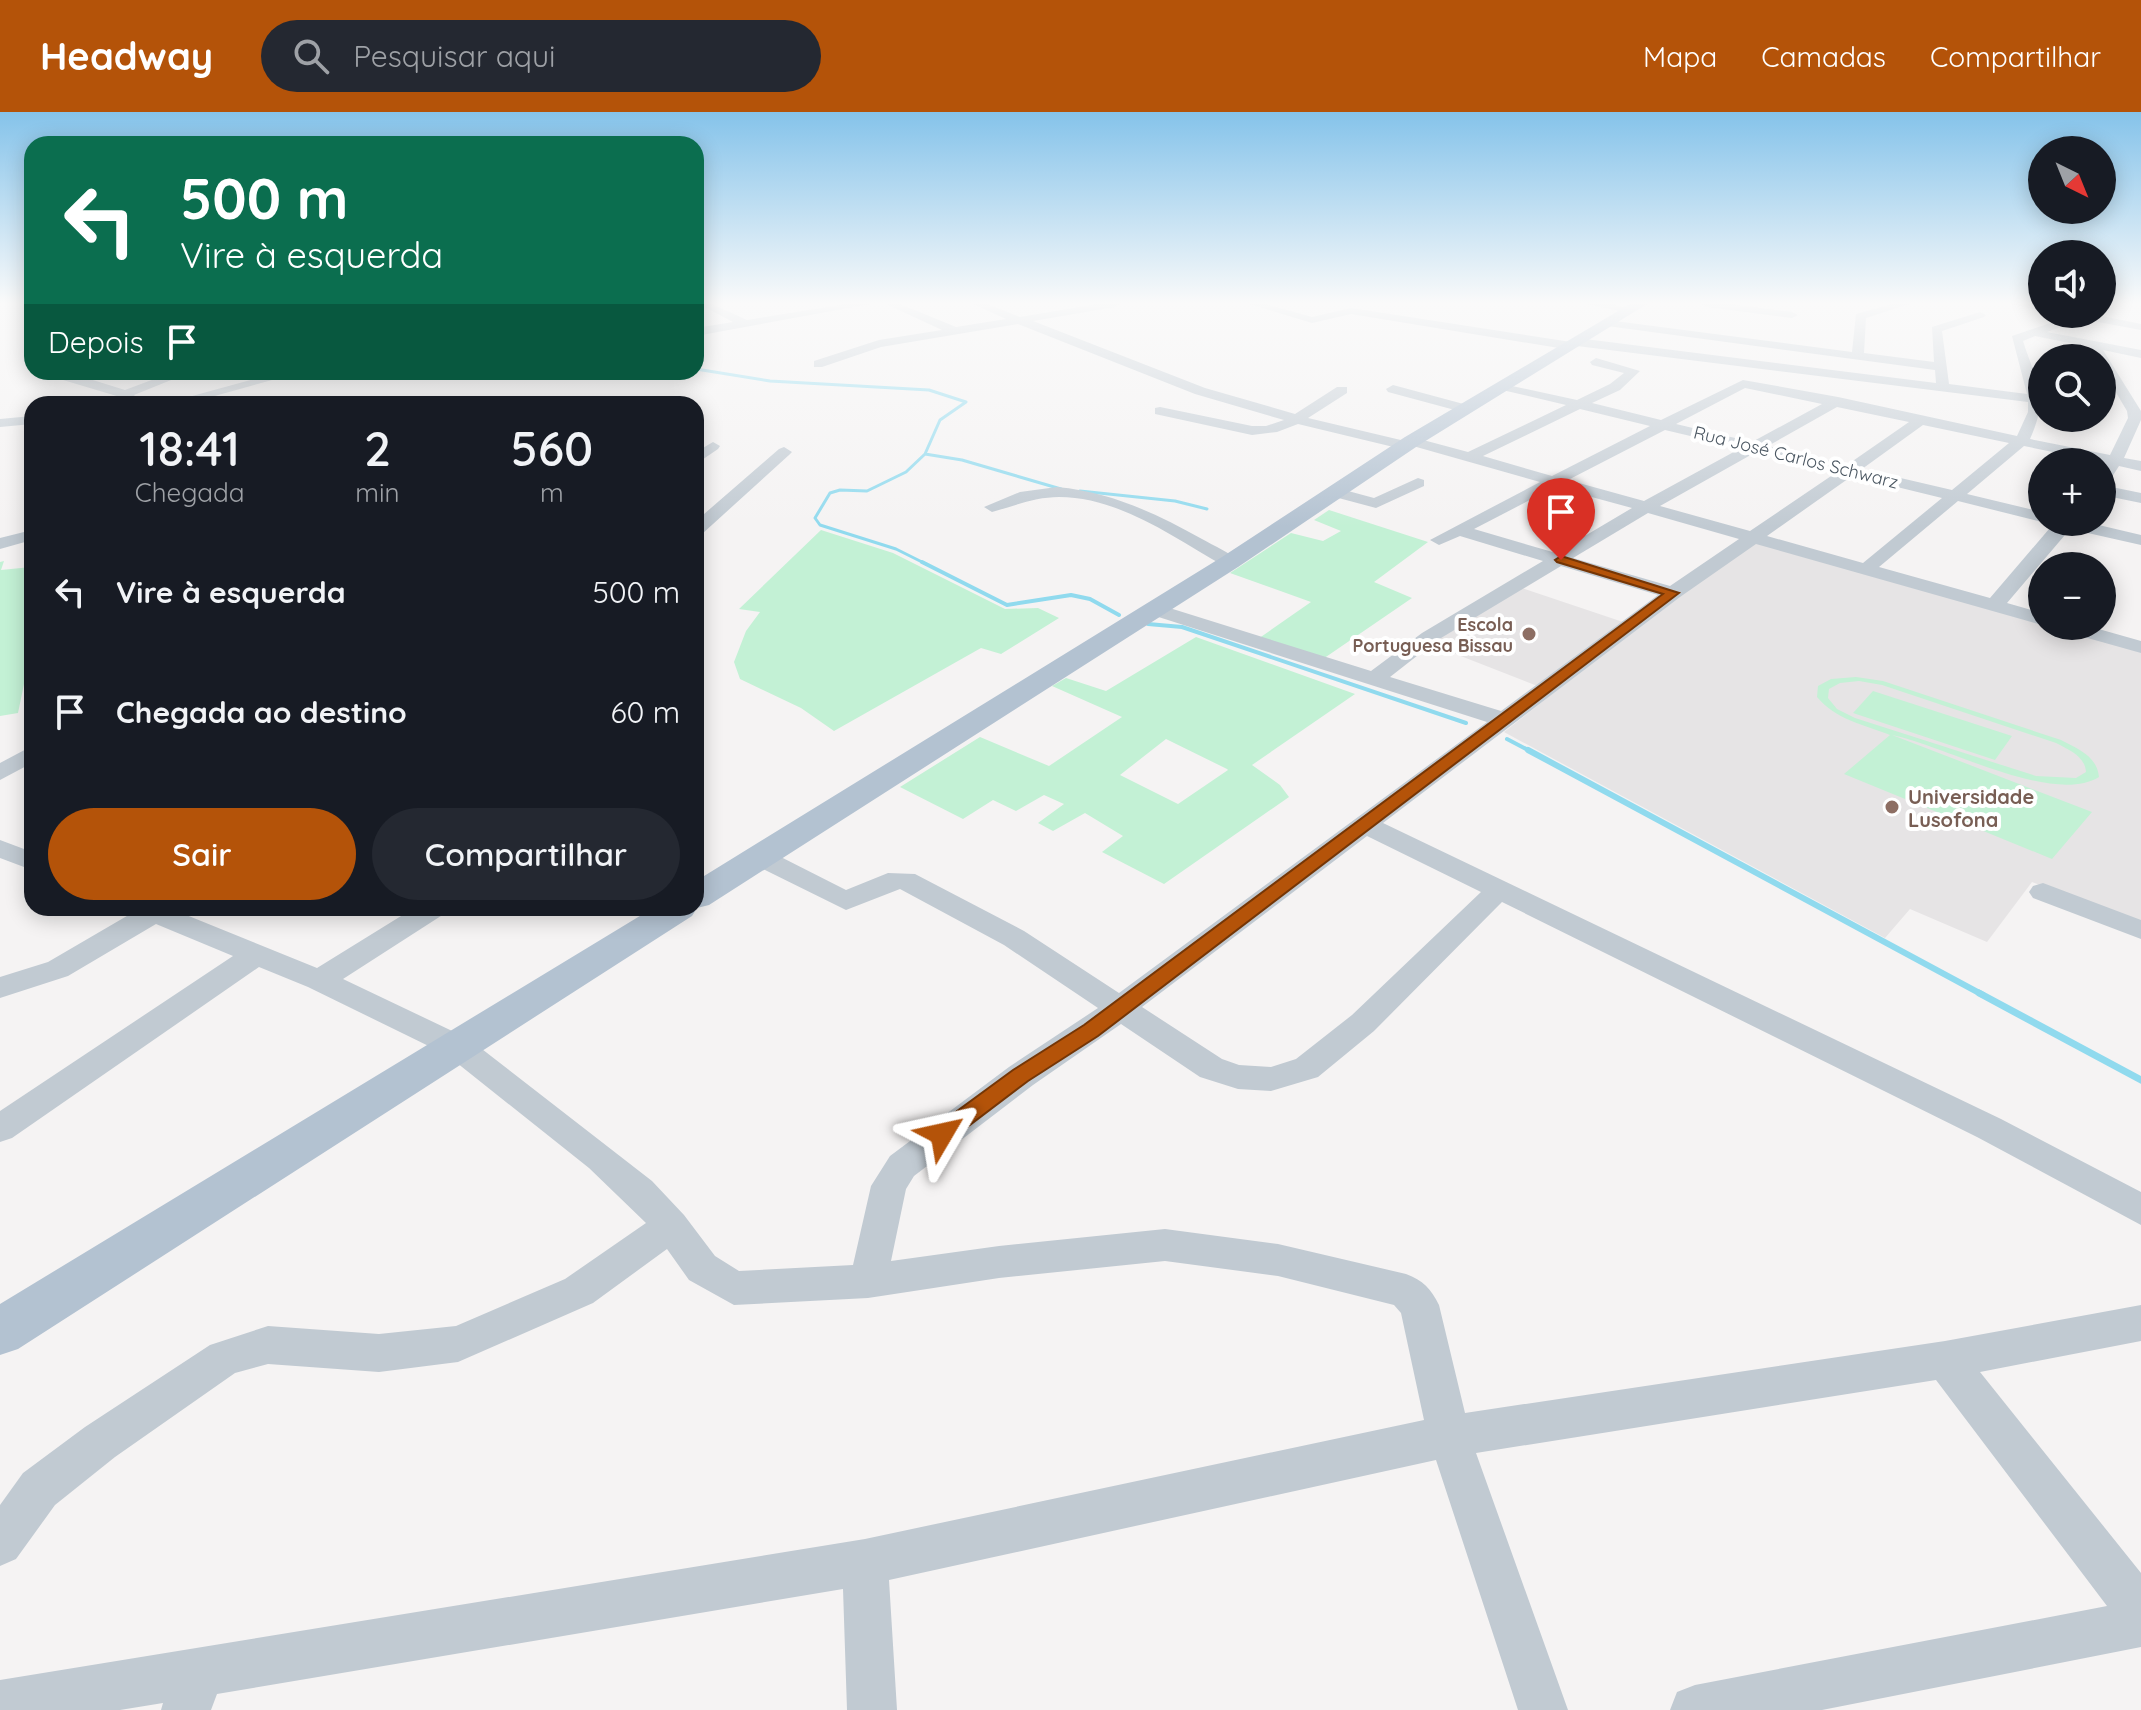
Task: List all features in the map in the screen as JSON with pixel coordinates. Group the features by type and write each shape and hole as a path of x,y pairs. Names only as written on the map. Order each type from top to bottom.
{"main road":[{"path":"704,892 1230,562 1409,444 1518,379"},
{"path":"0,1332 666,916"}],"street":[{"path":"1167,379 1294,420 1470,457 2028,615"},
{"path":"1470,457 1615,387 1625,379"},
{"path":"1873,379 2028,398"},
{"path":"1942,379 1943,388"},
{"path":"78,380 125,394 163,380"},
{"path":"201,396 264,380"},
{"path":"1894,381 1902,415"},
{"path":"2116,381 2135,418 2116,459"},
{"path":"1439,540 1743,384 2057,448"},
{"name":"Rua José Carlos Schwarz","path":"1503,386 2028,514"},
{"path":"1393,389 1466,409"},
{"path":"1160,411 1210,425 1263,430 1294,420 1342,390"},
{"path":"1374,679 1429,637 1644,508 1838,401"},
{"path":"2116,408 2134,411"},
{"path":"868,1281 889,1186 902,1166 1021,1076 1091,1030 1673,593 1923,419"},
{"path":"0,423 24,421"},
{"path":"1865,570 2022,440 2028,427"},
{"path":"704,453 713,446"},
{"path":"704,523 784,452"},
{"path":"2116,461 2141,466"},
{"path":"1337,493 1376,503 1418,483"},
{"path":"992,507 1030,492 1055,490 1088,494 1126,506 1230,562"},
{"path":"2116,493 2141,498"},
{"path":"1458,530 1673,593"},
{"path":"2116,534 2141,540"},
{"path":"1994,606 2054,536"},
{"path":"0,544 24,537"},
{"path":"1153,609 1505,720"},
{"path":"2116,640 2141,647"},
{"path":"0,773 24,758"},
{"path":"1366,825 1989,1128 2141,1210"},
{"path":"0,848 24,858"},
{"path":"760,857 846,901 888,881 905,880 1014,938 1211,1068 1238,1077 1271,1079 1307,1068 1363,1023 1498,891"},
{"path":"2043,892 2141,930"},
{"path":"0,988 58,969 139,916"},
{"path":"162,916 319,980 458,1047 639,1191 671,1226 702,1268 734,1288 868,1281 999,1262 1165,1245 1278,1260 1406,1291 1419,1305 1449,1436 1543,1710"},
{"path":"319,980 421,916"},
{"path":"0,1129 255,955"},
{"path":"0,1543 39,1489 100,1442 224,1358 268,1345 379,1353 458,1344 579,1291 671,1226"},
{"path":"0,1705 192,1691 865,1562 1449,1436 1945,1360 2141,1323"},
{"path":"1945,1360 2141,1611"},
{"path":"865,1562 872,1710"},
{"path":"1695,1710 2141,1623"}],"shaded area":[{"name":"Universidade Lusofona","path":"1756,542 2028,617 2028,640 2109,640 2141,649 2141,924 2032,882 1987,942 1910,909 1885,938 1504,732 1637,627"},
{"name":"Escola Portuguesa Bissau","path":"1522,588 1626,623 1540,687 1430,644"}],"green space":[{"path":"1329,510 1428,542 1374,582 1412,598 1320,661 1255,641 1311,602 1230,573 1291,533 1323,541 1341,531 1314,520"},
{"path":"821,530 893,553 1005,609 1038,608 1059,618 1001,654 981,648 834,731 801,708 740,679 734,662 746,631 760,612 739,609"},
{"path":"4,561 1,570 24,568 24,684 18,713 0,716 0,562"},
{"path":"1196,637 1355,694 1252,765 1280,785 1289,797 1164,884 1102,852 1123,836 1085,813 1053,831 1038,823 1064,804 1044,795 1016,811 993,800 963,819 900,787 980,737 1049,766 1122,717 1052,686 1066,678 1106,691","holes":["1166,739 1228,770 1178,804 1120,775"]},
{"path":"1856,677 1883,681 2061,740 2091,758 2099,777 2079,784 2027,779 1892,735 2092,812 2052,859 1844,774 1890,735 1850,720 1824,705 1817,697 1818,686 1831,679","holes":["1859,681 1882,685 2056,743 2079,758 2086,772 2076,778 2036,776 1855,718 1837,709 1828,698 1829,689 1840,683"]},
{"path":"1873,691 2012,736 1995,760 1853,713"}],"waterway":[{"path":"755,379 929,390 966,402 940,420 925,454"},
{"path":"922,562 896,549 820,525 815,518 830,493 840,490 867,491 906,472 925,454"},
{"path":"925,454 962,460 1061,489"},
{"path":"1080,491 1175,501 1207,509"},
{"path":"922,562 926,564"},
{"path":"922,562 1007,605 1071,595 1090,599 1119,615"},
{"path":"1148,624 1182,627 1466,723"},
{"path":"1507,739 1532,752"},
{"path":"1528,750 1983,995"},
{"path":"1979,993 2141,1080"}],"place":[{"name":"Escola Portuguesa Bissau","path":"1529,634"},
{"name":"Universidade Lusofona","path":"1892,807"}],"route":[{"path":"942,1134 1091,1030 1673,593 1561,560"}]}
